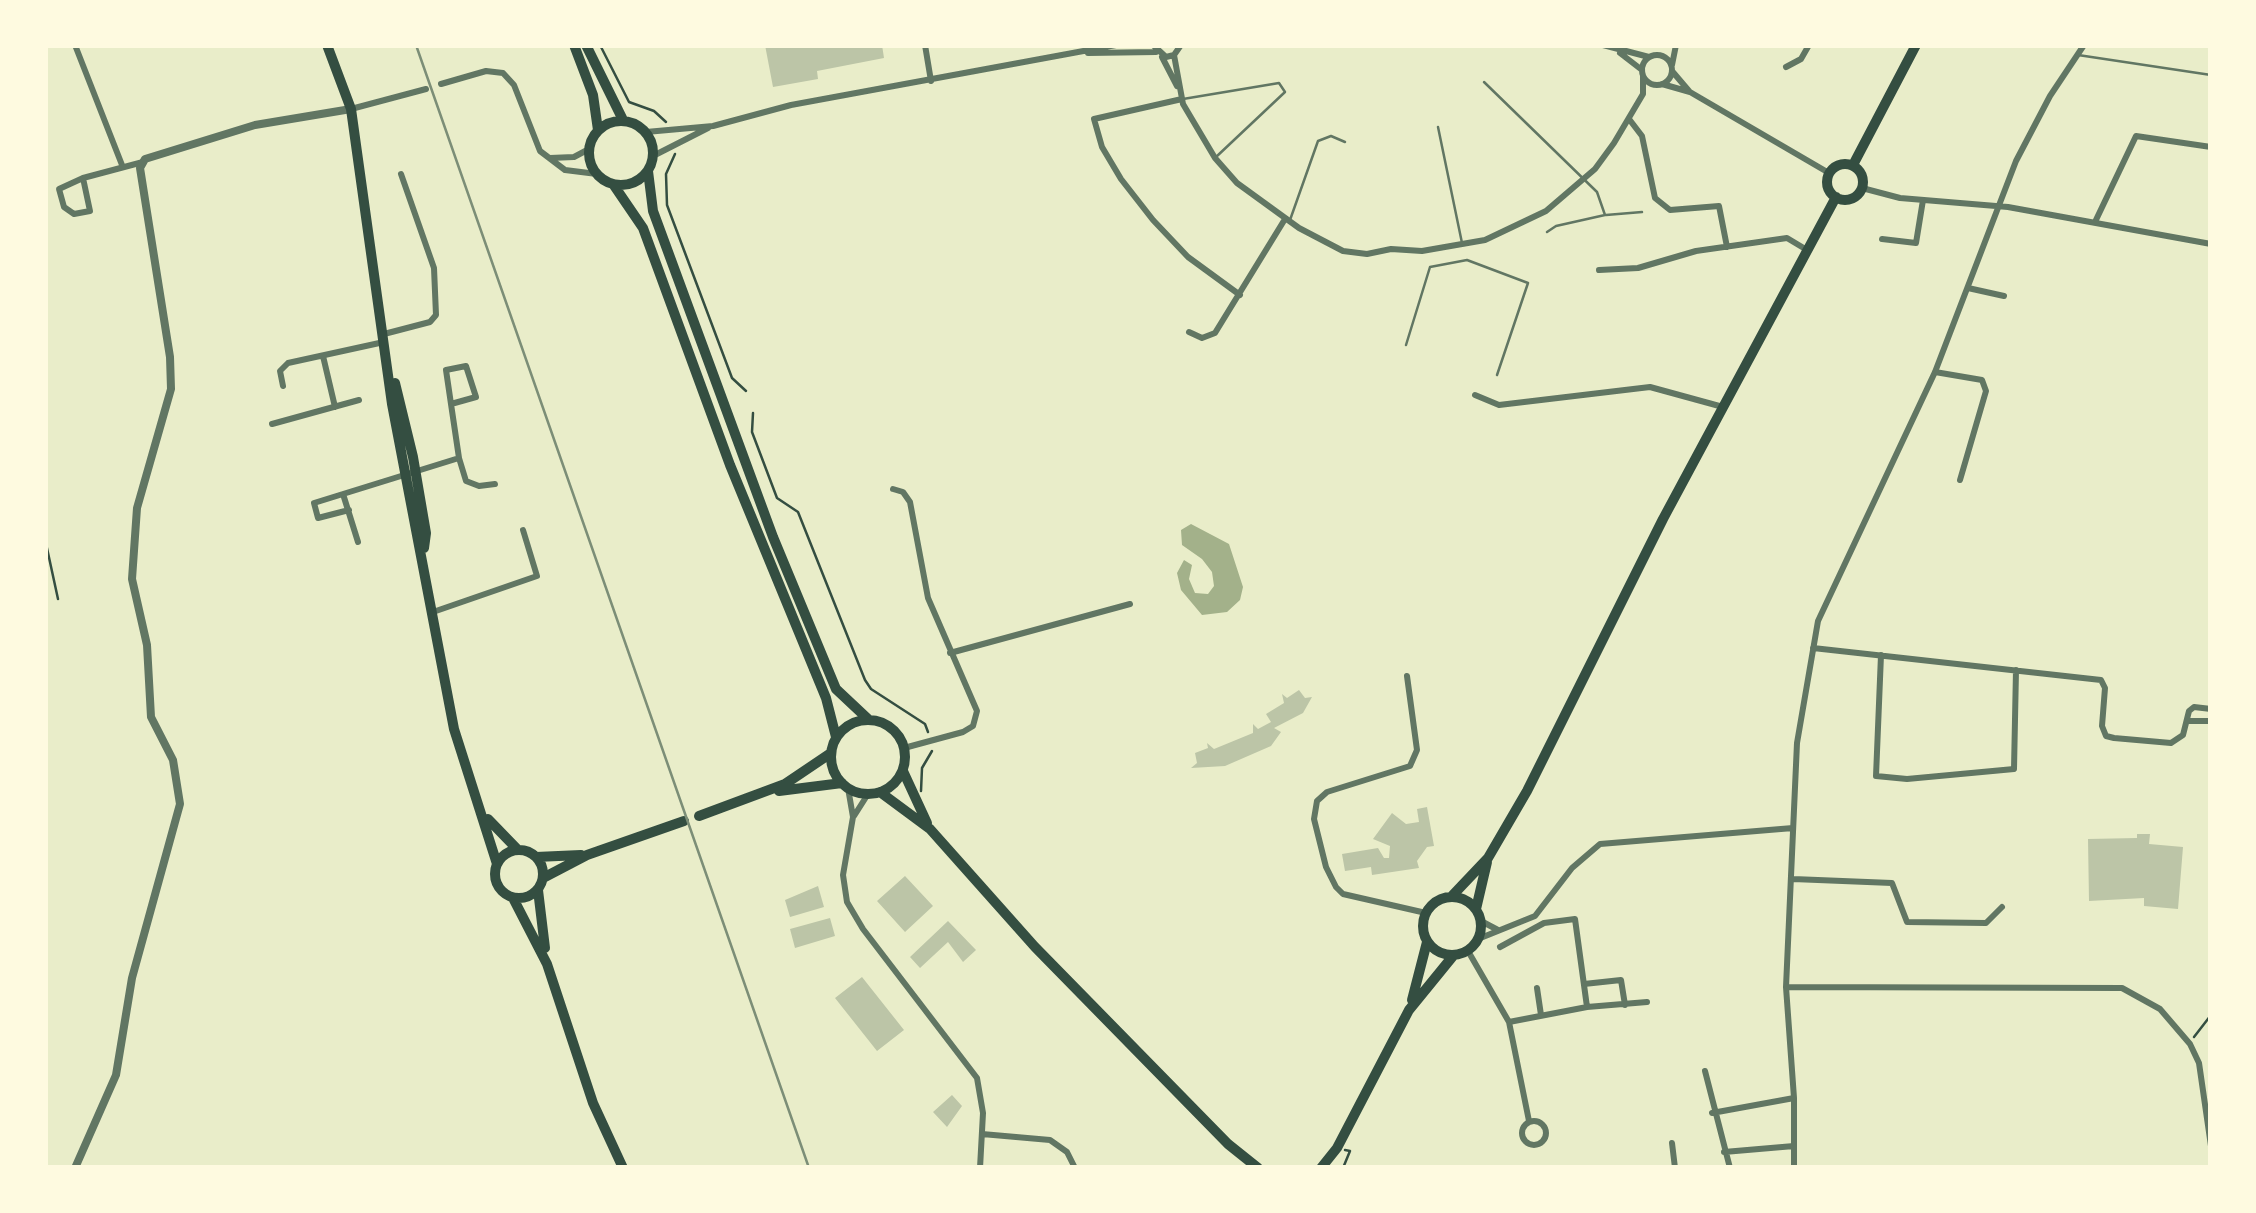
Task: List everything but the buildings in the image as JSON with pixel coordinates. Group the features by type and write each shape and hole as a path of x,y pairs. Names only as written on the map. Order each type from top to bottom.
{"main road":[{"path":"327,45 351,109 384,338 410,473 426,532 423,551 454,729 497,864 499,887 513,898 547,964 592,1102 623,1168"},
{"path":"574,45 593,94 598,130 589,149 597,174 614,184 642,228 730,465 818,678 836,738"},
{"path":"586,45 624,120 646,132 653,156 648,171 653,211 766,521 836,689 869,720 887,725 904,748 903,770 930,829"},
{"path":"1853,165 1916,45"},
{"path":"598,130 624,120"},
{"path":"1842,164 1853,165 1860,172 1862,188 1854,197 1836,198 1827,184 1829,173 1842,164"},
{"path":"614,184 632,183 648,171"},
{"path":"1409,1010 1427,942 1423,928 1426,914 1436,902 1451,897 1488,858 1532,782 1723,407 1836,198"},
{"path":"844,786 833,769 831,753 836,738 847,726 869,720"},
{"path":"699,816 763,794 805,774 831,753"},
{"path":"874,793 894,784 903,770"},
{"path":"763,794 844,786 874,793 930,829 1035,947 1228,1144 1258,1168"},
{"path":"481,810 518,850 536,857 587,854"},
{"path":"547,964 538,890 543,878 587,854 684,821"},
{"path":"497,864 518,850"},
{"path":"536,857 543,878"},
{"path":"1321,1168 1337,1148 1409,1010 1454,956 1468,951 1478,939 1488,858"},
{"path":"513,898 526,897 538,890"},
{"path":"1451,897 1465,900 1478,915"},
{"path":"1427,942 1438,952 1454,956"},
{"path":"1228,1144 1246,1168"},
{"path":"1334,1168 1337,1148"}],"street":[{"path":"75,45 122,165"},
{"path":"925,45 932,81"},
{"path":"646,132 714,126 791,106 1116,45"},
{"path":"1178,89 1174,55 1181,45"},
{"path":"1386,45 1415,45"},
{"path":"1603,45 1652,56 1672,68 1690,92"},
{"path":"1157,51 1215,158 1249,194 1343,251 1367,254 1463,245 1516,228 1546,211 1584,179 1629,119 1643,94 1643,73 1652,56 1666,45"},
{"path":"1643,94 1660,85 1672,68 1676,45"},
{"path":"1786,66 1801,58 1809,45"},
{"path":"1794,1168 1794,1098 1786,987 1792,828 1798,744 1818,621 1935,372 2032,126 2084,45"},
{"path":"1615,50 1660,85 1690,92 1829,173"},
{"path":"1076,53 1157,51 1174,55"},
{"path":"441,84 486,71 503,73 514,85 534,141 548,158 565,170 597,174"},
{"path":"82,178 90,211 74,214 64,206 59,190 82,178 255,125 351,109 426,90"},
{"path":"1182,99 1094,118 1102,147 1121,179 1188,258 1240,294"},
{"path":"1629,119 1642,136 1655,198 1670,210 1719,206 1727,247"},
{"path":"653,156 714,126"},
{"path":"2095,222 2136,136 2211,146"},
{"path":"548,158 574,157 589,149"},
{"path":"75,1168 116,1075 136,961 180,804 173,760 151,718 147,644 132,579 137,508 170,389 170,356 140,186 143,162"},
{"path":"283,386 280,370 288,363 384,338 430,322 436,315 434,268 402,174"},
{"path":"1862,188 1923,200 1998,206 2211,244"},
{"path":"1882,239 1916,243 1923,200"},
{"path":"1189,332 1202,338 1215,333 1287,220"},
{"path":"1599,270 1638,268 1655,260 1787,238 1807,250"},
{"path":"1968,288 2004,296"},
{"path":"322,356 335,406"},
{"path":"451,404 476,397 466,366 446,370 451,404 459,458 466,480 479,486 495,484"},
{"path":"1935,372 1982,380 1986,391 1960,480"},
{"path":"1474,395 1499,405 1650,386 1723,407"},
{"path":"272,424 359,400"},
{"path":"349,510 318,518 314,503 459,458"},
{"path":"893,489 903,492 910,502 921,576 950,652 976,705 977,719 963,732 904,748"},
{"path":"343,494 358,542"},
{"path":"433,612 537,576 523,530"},
{"path":"950,652 1130,604"},
{"path":"1813,648 2101,680 2106,736 2171,743 2183,736 2194,707 2211,709"},
{"path":"1881,655 1876,776 1907,779 2014,769 2016,670"},
{"path":"1407,676 1417,750 1410,766 1327,792 1317,801 1314,819 1326,867 1343,894 1426,914"},
{"path":"2187,722 2211,721"},
{"path":"844,786 853,817 843,875 847,902 862,929 977,1078 982,1134 980,1168"},
{"path":"853,817 874,793"},
{"path":"1478,939 1536,916 1572,868 1600,844 1792,828"},
{"path":"1792,879 1892,883 1907,922 1986,923 2002,907"},
{"path":"1478,915 1504,930"},
{"path":"1500,947 1544,923 1575,919 1587,1007"},
{"path":"1468,951 1509,1022 1529,1122"},
{"path":"1584,984 1621,980 1624,1005"},
{"path":"1786,987 2122,988 2144,996 2190,1044 2198,1063 2211,1146"},
{"path":"1538,988 1542,1015"},
{"path":"1509,1022 1587,1007 1647,1002"},
{"path":"1705,1071 1712,1113 1730,1168"},
{"path":"1712,1113 1794,1098"},
{"path":"1529,1122 1541,1123 1546,1130 1545,1138 1536,1146 1522,1138 1523,1127 1529,1122"},
{"path":"982,1134 1050,1140 1067,1152 1075,1168"},
{"path":"1672,1143 1675,1168"},
{"path":"1724,1152 1794,1146"}],"lane":[{"path":"2077,55 2211,75"},
{"path":"1484,82 1598,192 1605,215"},
{"path":"1182,99 1279,84 1285,92 1215,158"},
{"path":"1438,127 1463,245"},
{"path":"1287,220 1318,140 1332,136 1345,142"},
{"path":"1547,232 1556,226 1605,215 1642,212"},
{"path":"1406,345 1430,266 1467,260 1528,284 1497,375"}],"path":[{"path":"600,45 629,102 663,117 668,130"},
{"path":"672,146 675,157 666,174 667,205 732,378 746,391"},
{"path":"753,413 752,432 777,498 798,512 865,680 925,724 929,733"},
{"path":"45,539 58,599"},
{"path":"920,792 922,768 932,751"},
{"path":"2190,1044 2211,1015"},
{"path":"1337,1148 1350,1151 1344,1168"}],"shaded area":[{"path":"1191,524 1229,544 1243,587 1240,600 1227,612 1202,615 1181,590 1177,573 1184,560 1192,565 1189,579 1195,593 1208,594 1214,586 1212,572 1202,559 1182,545 1181,530"}],"railway":[{"path":"416,45 809,1168"}]}
